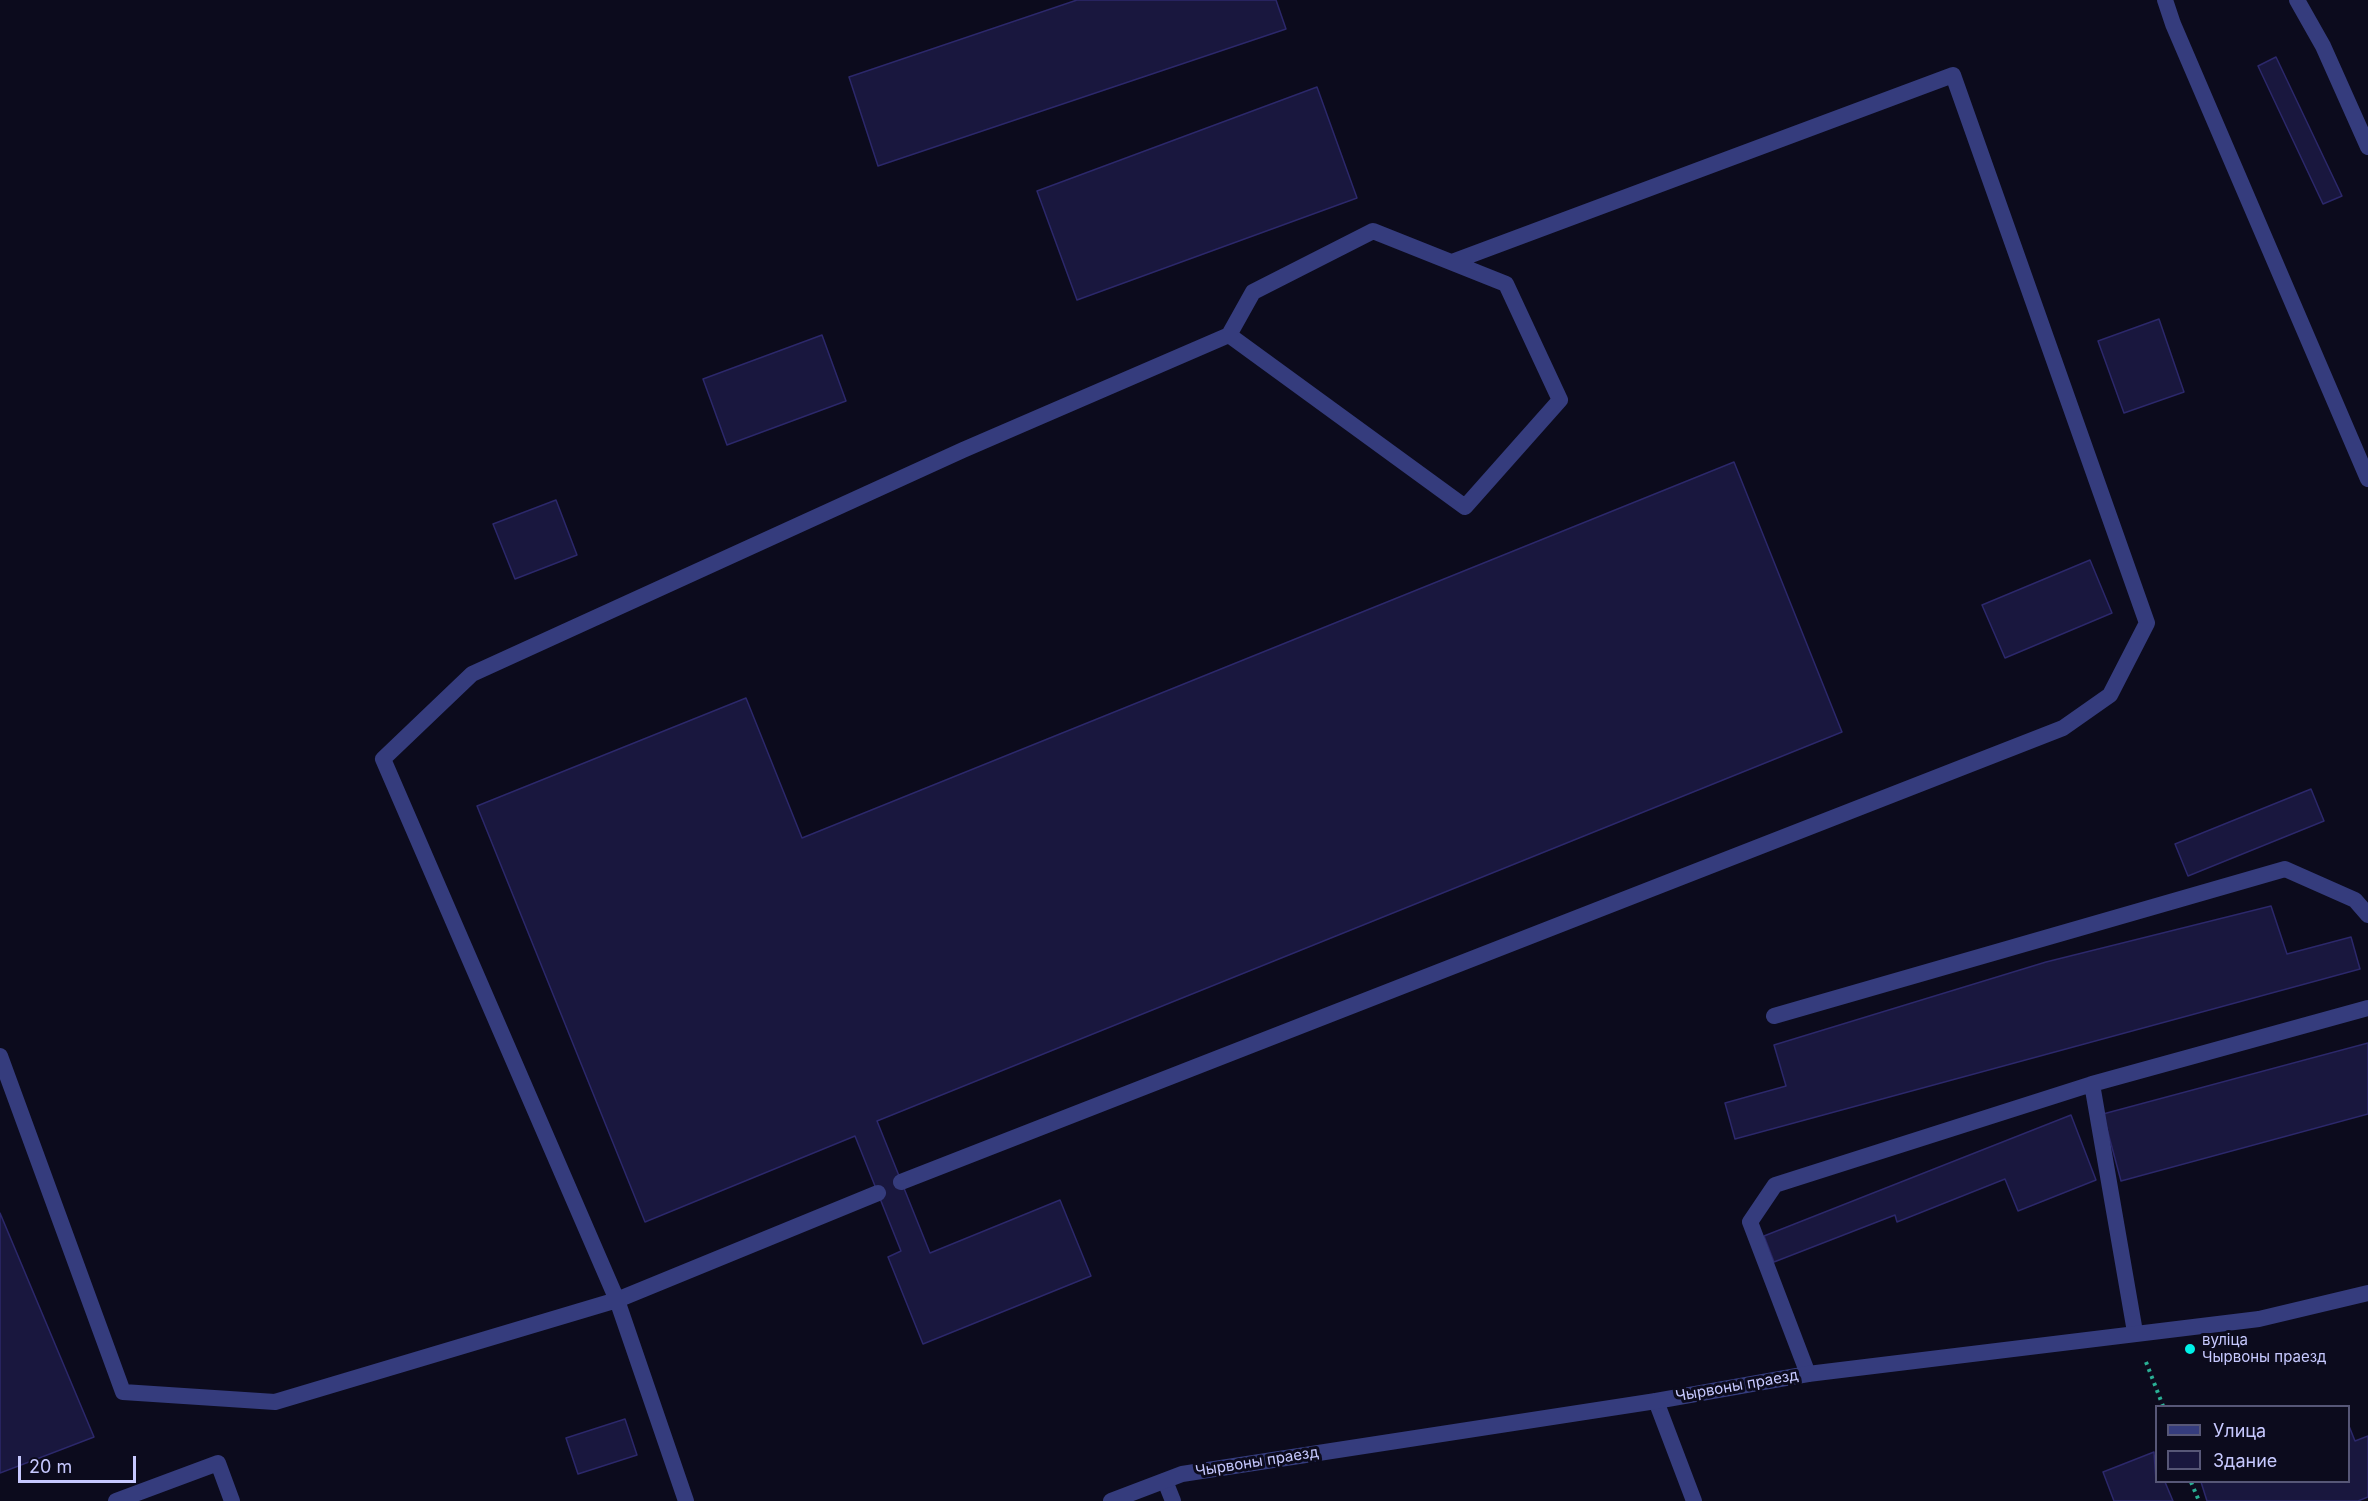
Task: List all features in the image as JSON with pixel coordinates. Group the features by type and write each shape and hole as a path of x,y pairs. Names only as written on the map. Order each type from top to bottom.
{"street":[{"path":"2165,0 2173,24 2368,479"},
{"path":"2297,0 2324,46 2368,147"},
{"path":"902,1182 2063,728 2110,695 2147,623 1953,75 1452,262"},
{"path":"686,1501 617,1300 383,759 472,674 963,450 1229,335 1253,292 1373,231 1506,284 1560,400 1466,507 1229,335"},
{"path":"1774,1016 2285,869 2355,900 2368,915"},
{"path":"1808,1374 1750,1222 1775,1185 2092,1084 2368,1008"},
{"path":"0,1056 123,1392 275,1402 617,1300 878,1193"},
{"path":"2092,1084 2135,1332"},
{"name":"Чырвоны праезд","path":"1111,1501 1194,1472 1656,1401 1808,1374 2259,1318 2368,1293"},
{"path":"1656,1401 1694,1501"},
{"path":"116,1501 218,1463 232,1501"},
{"path":"1165,1481 1173,1501"}],"path":[{"path":"2135,1332 2162,1405"},
{"path":"2192,1483 2199,1501"}],"building":[{"path":"1077,0 1276,0 1286,29 878,166 849,77"},
{"path":"2276,57 2342,196 2323,204 2258,66"},
{"path":"1317,87 1357,198 1077,300 1037,191"},
{"path":"2159,319 2184,392 2124,413 2098,341"},
{"path":"822,335 846,401 727,445 703,379"},
{"path":"1734,462 1842,732 877,1121 930,1253 1060,1200 1091,1276 923,1344 888,1257 901,1251 855,1136 645,1222 477,806 746,698 802,838"},
{"path":"556,500 577,555 515,579 493,524"},
{"path":"2090,560 2112,613 2005,658 1982,605"},
{"path":"2311,789 2324,821 2188,876 2175,844"},
{"path":"2271,906 2287,954 2351,937 2360,969 1735,1139 1725,1103 1786,1086 1774,1045 2046,962"},
{"path":"2368,1043 2368,1114 2121,1181 2103,1114"},
{"path":"2071,1115 2096,1180 2018,1211 2005,1179 1897,1222 1895,1215 1774,1262 1764,1236"},
{"path":"0,1213 94,1437 0,1473"},
{"path":"625,1419 637,1455 578,1474 566,1438"},
{"path":"2350,1428 2355,1441 2368,1436 2368,1497 2358,1501 2207,1501 2201,1483 2350,1483"},
{"path":"2154,1452 2155,1483 2165,1483 2173,1501 2114,1501 2103,1472"}],"place":[{"name":"вуліца Чырвоны праезд","path":"2190,1349"}]}
